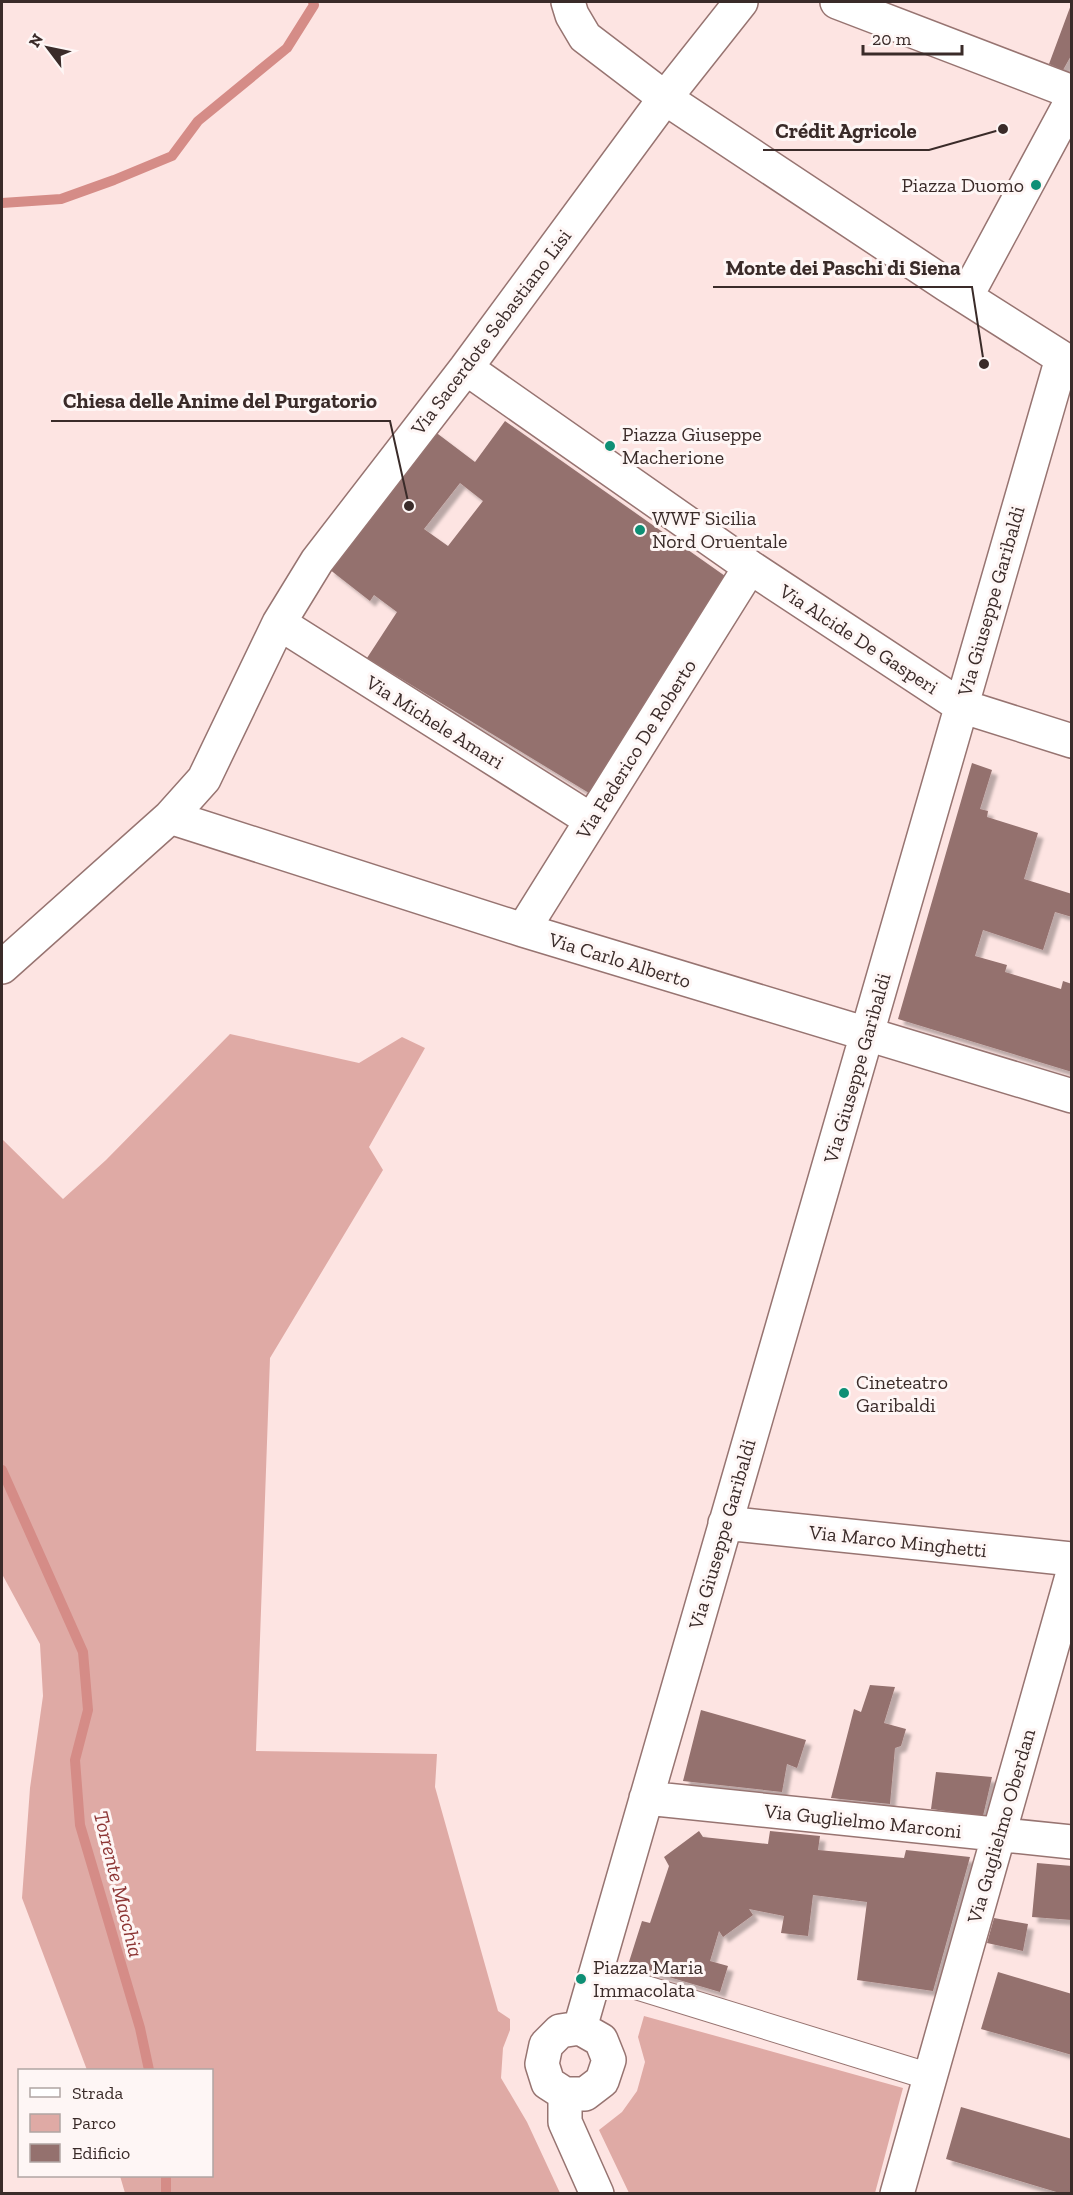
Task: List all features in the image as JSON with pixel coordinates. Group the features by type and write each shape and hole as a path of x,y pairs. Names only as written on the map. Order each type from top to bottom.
{"street":[{"path":"568,2 572,15 585,37 665,98 1067,361"},
{"name":"Via Sacerdote Sebastiano Lisi","path":"2,967 171,817 204,779 279,623 317,561 466,368 665,98 741,2"},
{"path":"837,2 1066,93 957,291"},
{"name":"Via Giuseppe Garibaldi","path":"580,2028 961,706 1067,361"},
{"name":"Via Alcide De Gasperi","path":"466,368 750,567 961,706 1071,741"},
{"name":"Via Federico De Roberto","path":"523,930 750,567"},
{"name":"Via Michele Amari","path":"279,623 591,820"},
{"name":"Via Carlo Alberto","path":"171,817 523,930 1071,1096"},
{"name":"Via Marco Minghetti","path":"725,1523 1071,1559"},
{"name":"Via Guglielmo Oberdan","path":"897,2193 1071,1576"},
{"name":"Via Guglielmo Marconi","path":"649,1788 690,1802 1071,1842"},
{"path":"594,1973 931,2077"},
{"path":"580,2028 601,2040 609,2060 602,2081 585,2094 565,2094 548,2083 542,2064 546,2045 560,2031 580,2028"},
{"path":"565,2094 564,2122 597,2193"}],"green space":[{"path":"230,1034 359,1063 402,1037 425,1048 369,1147 383,1170 270,1358 256,1751 437,1754 435,1787 498,2011 510,2019 510,2030 503,2048 501,2078 527,2122 560,2193 125,2193 120,2177 213,2177 213,2069 87,2069 22,1898 30,1788 43,1696 40,1644 2,1574 2,1139 63,1199 106,1160"},
{"path":"644,2016 903,2088 875,2193 629,2193 599,2130 622,2112 637,2091 645,2062 638,2037"}],"building":[{"path":"1072,2 1072,54 1063,70 1049,64"},
{"path":"505,421 725,576 589,793 367,658 397,612 374,595 370,601 329,569 434,431 475,462","holes":["460,483 483,501 448,546 424,529"]},
{"path":"972,763 992,770 980,809 988,811 987,817 1038,833 1024,879 1072,894 1072,917 1055,912 1043,950 983,930 975,956 1007,965 1005,972 1061,989 1063,981 1072,984 1072,1072 898,1019"},
{"path":"870,1685 895,1687 884,1723 906,1729 901,1746 895,1748 890,1804 831,1798 854,1709 861,1712"},
{"path":"701,1710 806,1740 797,1768 787,1764 782,1792 683,1781"},
{"path":"936,1772 992,1777 983,1816 931,1809"},
{"path":"699,1831 703,1837 768,1844 770,1831 820,1836 818,1850 904,1858 906,1850 970,1857 933,1991 857,1980 867,1902 813,1895 808,1936 781,1933 784,1916 749,1909 753,1915 723,1937 719,1931 710,1961 728,1966 720,1992 628,1965 642,1921 650,1923 669,1866 664,1857"},
{"path":"1037,1863 1072,1866 1072,1920 1032,1917"},
{"path":"994,1918 1028,1924 1023,1951 987,1943"},
{"path":"998,1972 1072,1994 1072,2055 981,2029"},
{"path":"961,2107 1072,2139 1072,2194 1063,2194 946,2159"}],"waterway":[{"name":"Torrente Macchia","path":"2,203 61,199 172,156 198,121 287,48 314,5 313,2"},
{"name":"Torrente Macchia","path":"2,1470 83,1652 88,1710 75,1760 80,1825 140,2028 149,2069"},
{"name":"Torrente Macchia","path":"166,2177 166,2194"}],"place":[{"name":"Crédit Agricole","path":"1003,129"},
{"name":"Piazza Duomo","path":"1036,185"},
{"name":"Monte dei Paschi di Siena","path":"984,364"},
{"name":"Piazza Giuseppe Macherione","path":"610,446"},
{"name":"Chiesa delle Anime del Purgatorio","path":"409,506"},
{"name":"WWF Sicilia Nord Oruentale","path":"640,530"},
{"name":"Cineteatro Garibaldi","path":"844,1393"},
{"name":"Piazza Maria Immacolata","path":"581,1979"}]}
